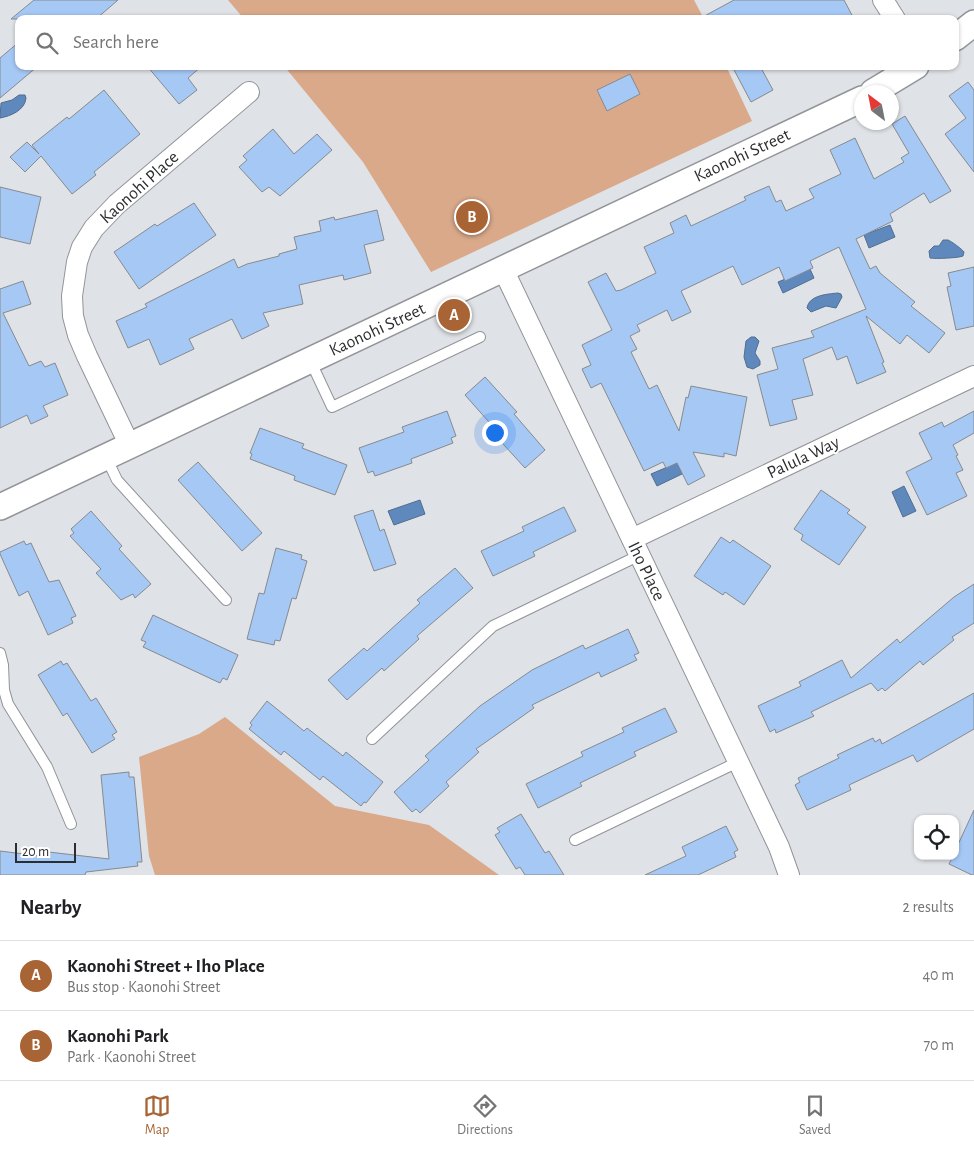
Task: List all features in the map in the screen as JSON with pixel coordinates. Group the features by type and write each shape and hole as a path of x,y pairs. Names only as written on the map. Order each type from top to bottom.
{"street":[{"path":"883,0 893,15"},
{"path":"959,35 974,23"},
{"path":"885,85 910,70"},
{"name":"Kaonohi Place","path":"130,446 86,356 78,335 72,296 77,262 82,248 94,228 117,204 249,92"},
{"name":"Kaonohi Street","path":"0,508 854,103"},
{"name":"Iho Place","path":"503,269 779,847 789,875"},
{"name":"Palula Way","path":"636,547 974,376"}],"lane":[{"path":"310,360 332,407 480,337"},
{"path":"106,457 117,480 226,600"},
{"path":"372,739 493,626 636,547"},
{"path":"0,653 3,665 4,690 8,704 47,766 71,824"},
{"path":"575,840 738,762"}],"shaded area":[{"path":"228,0 694,0 702,15 241,15"},
{"path":"287,70 728,70 752,121 431,272 363,162"},
{"path":"225,717 335,806 429,825 499,875 155,875 149,856 139,757 199,734"}],"water":[{"path":"19,95 25,95 26,98 23,106 13,114 0,118 1,103 12,100"},
{"path":"890,225 895,237 869,248 864,235"},
{"path":"943,240 948,240 964,252 963,256 930,258 929,251 934,246 939,246"},
{"path":"810,269 814,278 783,293 778,282"},
{"path":"838,293 842,297 836,308 826,306 811,312 807,308 811,300 815,298"},
{"path":"751,337 755,337 759,341 755,353 760,361 760,365 753,369 747,367 744,357 746,341"},
{"path":"677,463 682,474 657,486 651,474"},
{"path":"904,486 916,511 903,517 892,492"},
{"path":"420,500 425,514 394,525 388,511"}],"building":[{"path":"34,0 118,0 101,15 16,15"},
{"path":"734,0 844,0 852,15 706,15"},
{"path":"15,45 15,70 33,70 0,98 0,58"},
{"path":"150,70 197,70 188,78 197,90 179,104"},
{"path":"734,70 762,70 773,90 751,102"},
{"path":"630,74 640,94 607,111 597,90"},
{"path":"968,82 974,90 974,172 945,134 966,118 949,96"},
{"path":"104,90 140,134 94,172 96,175 72,194 41,156 25,172 10,157 27,142 39,154 32,145 67,117 69,119"},
{"path":"905,116 951,191 930,203 924,193 890,214 893,221 856,239 870,269 876,266 880,273 915,302 911,306 945,333 929,353 907,335 900,344 866,316 886,372 857,384 847,356 837,360 832,347 803,359 813,395 792,400 797,419 770,426 757,375 778,369 772,348 814,337 811,331 866,309 839,247 810,261 813,268 785,281 779,267 742,285 733,266 681,291 691,312 672,321 667,310 637,325 640,331 630,336 637,349 631,352 649,389 657,385 679,431 686,397 688,398 691,386 747,397 736,456 724,453 724,457 693,452 705,476 688,485 677,463 666,468 663,462 644,471 601,383 591,388 582,369 591,365 582,345 612,330 588,282 606,273 616,291 656,273 644,247 674,233 670,223 686,215 691,226 746,200 744,197 769,186 776,202 781,200 786,211 814,198 809,189 841,174 830,150 855,138 874,179 904,162 901,158 909,153 896,130 899,130 899,120"},
{"path":"273,129 294,154 317,134 332,150 280,196 269,187 262,192 239,167 247,160 243,156"},
{"path":"0,187 41,197 30,244 0,237"},
{"path":"194,203 216,235 139,289 114,252 155,224 157,226"},
{"path":"377,210 384,240 364,245 371,273 344,280 343,275 299,285 303,304 263,313 269,326 242,339 232,319 189,339 194,349 160,365 149,339 128,348 116,321 147,307 145,304 234,259 238,268 297,249 294,237 321,231 319,221 334,217 335,220"},
{"path":"974,267 974,326 956,330 947,287 951,286 948,273"},
{"path":"23,281 31,304 3,313 29,366 41,361 45,367 55,363 68,395 43,406 48,416 31,424 27,415 0,428 0,289"},
{"path":"485,377 517,412 514,414 545,450 525,468 493,433 496,430 465,395"},
{"path":"447,411 456,436 451,438 453,443 411,459 412,463 375,476 373,471 368,473 359,448 404,432 402,427"},
{"path":"974,411 974,433 953,445 963,470 956,473 967,496 927,515 906,472 932,459 919,433 942,422 944,427"},
{"path":"260,428 304,444 302,448 347,465 335,495 294,480 295,476 250,459 252,454 250,453"},
{"path":"198,462 262,533 242,551 178,480"},
{"path":"821,490 850,510 847,513 866,527 839,565 801,540 803,535 794,529"},
{"path":"564,507 576,531 533,552 535,556 493,576 481,551 524,531 522,527"},
{"path":"373,510 380,531 384,529 396,564 374,571 354,516"},
{"path":"91,511 122,546 119,549 151,584 135,598 133,594 121,600 96,573 101,569 70,536 74,533 71,529"},
{"path":"721,537 730,543 733,540 771,566 744,605 725,592 723,595 694,576"},
{"path":"24,541 26,545 31,543 49,582 59,580 76,616 71,618 73,623 48,635 28,591 19,596 0,554 0,552"},
{"path":"276,548 302,555 301,559 307,561 296,599 292,598 280,641 275,640 274,645 247,639 259,593 264,594"},
{"path":"455,568 473,588 417,636 419,639 384,671 382,668 347,700 328,680 364,648 367,651 420,603 417,600"},
{"path":"974,584 974,623 952,637 954,640 923,665 920,661 885,691 882,688 878,691 871,683 811,712 814,716 776,733 775,729 770,732 758,706 801,686 799,682 842,660 851,678 897,639 900,643 954,597"},
{"path":"153,615 238,655 227,680 223,678 220,683 143,647 146,642 141,640"},
{"path":"628,629 639,653 634,655 637,660 601,677 599,672 532,705 534,708 476,749 479,752 446,782 449,786 420,813 416,809 412,812 394,792 429,760 425,756 480,706 532,670 583,645 585,649"},
{"path":"61,661 63,665 67,663 91,701 96,698 117,732 112,735 115,739 92,753 67,713 63,716 38,675"},
{"path":"974,693 974,729 917,762 913,755 849,785 851,790 807,810 795,785 800,782 798,778 839,758 837,755 873,738 875,742 880,739 882,744"},
{"path":"267,701 304,731 307,728 343,756 346,752 383,782 366,803 364,802 361,806 323,776 320,780 284,751 281,755 249,729 252,725 250,723"},
{"path":"665,708 677,732 634,752 636,756 580,783 582,786 538,808 526,784 583,756 581,752 624,732 622,728"},
{"path":"129,772 129,777 134,777 142,862 137,862 138,866 86,872 85,875 0,875 0,851 40,856 40,851 109,859 101,775"},
{"path":"974,810 974,875 949,864 951,860 959,860 959,842"},
{"path":"521,814 545,853 549,851 564,875 525,875 520,867 516,869 495,835 500,832 497,828"},
{"path":"726,826 738,850 734,852 736,857 698,875 645,875 686,856 682,847"}],"place":[{"name":"Kaonohi Park","path":"472,217"},
{"name":"Kaonohi Street + Iho Place","path":"454,315"}]}
